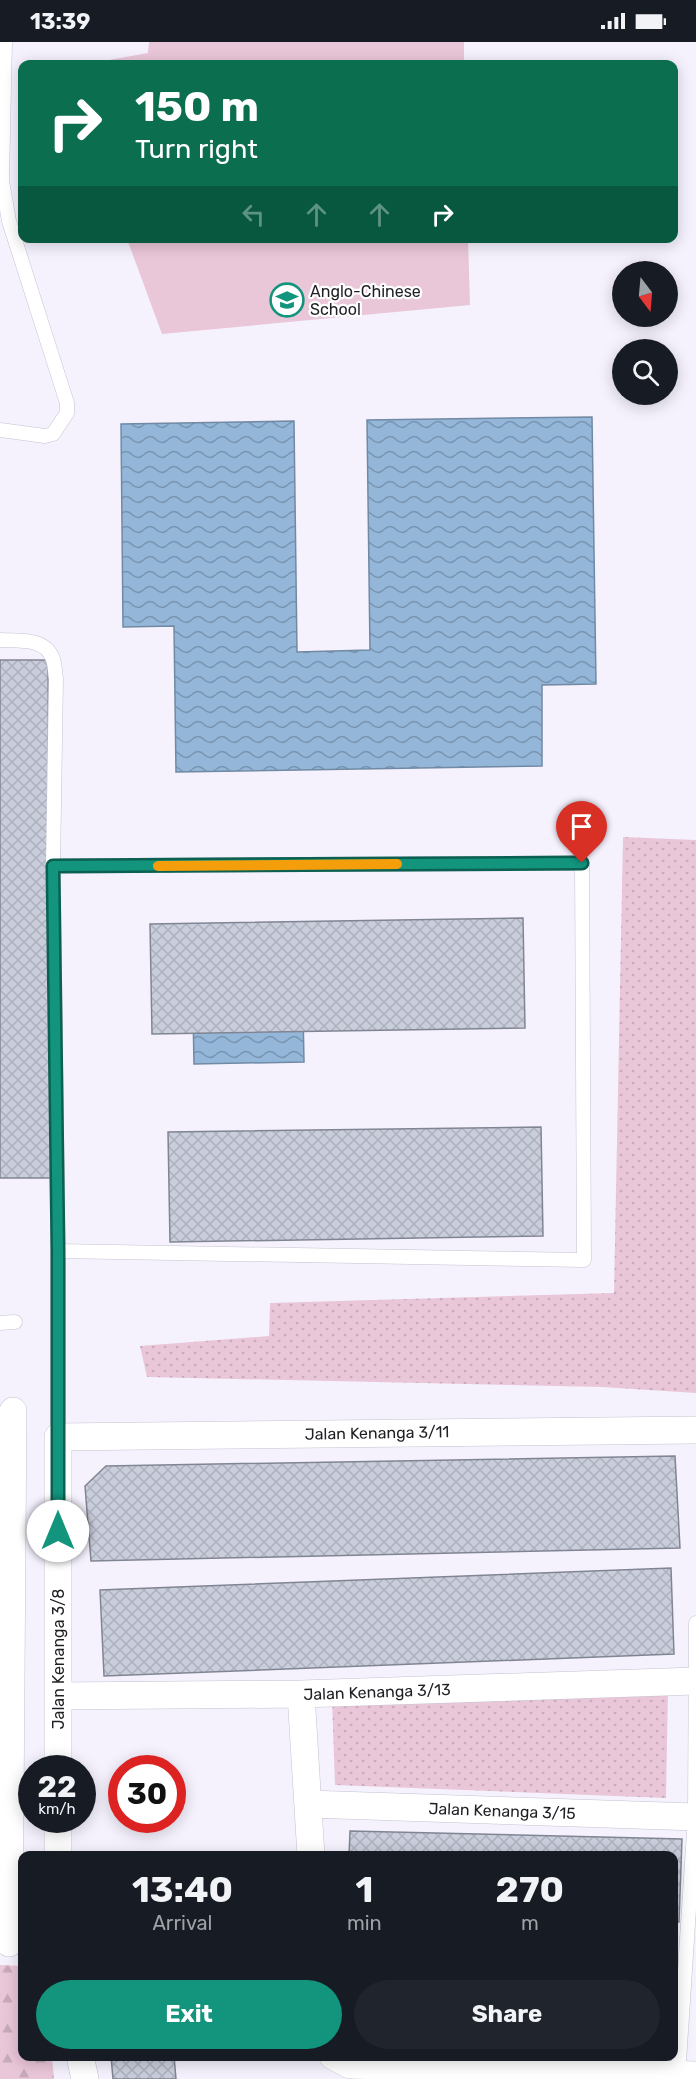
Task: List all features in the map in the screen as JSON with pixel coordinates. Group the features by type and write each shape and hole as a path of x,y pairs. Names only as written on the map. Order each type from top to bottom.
{"street":[{"path":"7,1411 11,1943"},
{"name":"Jalan Kenanga 3/11","path":"58,1437 696,1430"},
{"name":"Jalan Kenanga 3/8","path":"58,1437 58,1755"},
{"name":"Jalan Kenanga 3/13","path":"58,1696 301,1694 695,1681"},
{"path":"301,1694 311,1851"},
{"name":"Jalan Kenanga 3/15","path":"308,1804 696,1817"},
{"path":"58,1833 58,1851"},
{"path":"81,2061 85,2079"},
{"path":"342,2061 350,2065 684,2076"}],"lane":[{"path":"0,430 45,436 53,434 67,413 67,403 9,221 4,191 2,140 5,42"},
{"name":"Jalan Kenanga 3/8","path":"0,640 34,641 46,649 52,658 56,679 53,866 58,1437"},
{"path":"53,866 582,863 584,1260 58,1251"},
{"path":"0,1323 15,1323"},
{"path":"684,2076 696,1817 696,1623"}],"green space":[{"path":"149,42 464,42 464,60 109,60 148,53"},
{"path":"128,243 468,243 470,305 162,334"},
{"path":"623,837 696,840 696,1393 602,1387 147,1377 140,1346 269,1336 270,1303 614,1293"},
{"path":"668,1690 666,1798 335,1785 332,1700"},
{"path":"0,1965 18,1966 18,2061 52,2061 54,2079 0,2079"}],"water":[{"path":"592,417 596,684 542,685 542,766 176,772 174,626 123,627 121,424 294,421 297,652 370,650 367,420"},
{"path":"303,1009 304,1062 194,1064 193,1011"}],"building":[{"path":"0,660 48,660 51,1178 0,1178"},
{"path":"523,918 525,1028 152,1034 150,924"},
{"path":"541,1127 543,1236 170,1242 168,1132"},
{"path":"675,1456 680,1548 91,1561 85,1486 106,1466"},
{"path":"671,1568 674,1654 104,1676 100,1590"},
{"path":"350,1831 682,1839 679,1922 678,1851 349,1851"},
{"path":"111,2061 174,2061 176,2079 113,2079"}],"slow traffic":[{"path":"158,866 397,864"}],"place":[{"name":"Anglo-Chinese School","path":"287,300"}],"route":[{"path":"58,1531 58,1251 53,866 582,863"}]}
